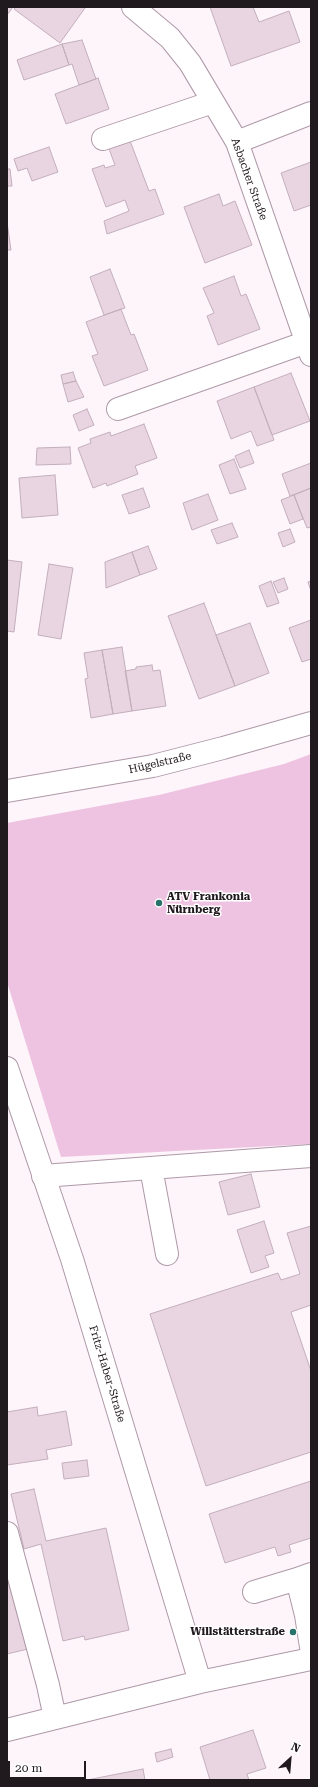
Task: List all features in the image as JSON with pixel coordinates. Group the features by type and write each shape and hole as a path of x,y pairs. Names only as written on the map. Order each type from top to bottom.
{"street":[{"name":"Asbacher Straße","path":"133,7 170,38 190,63 237,142 309,349"},
{"path":"103,139 213,102"},
{"path":"237,142 311,113"},
{"path":"118,409 309,349"},
{"name":"Hügelstraße","path":"7,791 153,766 236,745 311,723"},
{"name":"Fritz-Haber-Straße","path":"7,1068 72,1259 200,1682"},
{"path":"44,1176 311,1156"},
{"path":"150,1168 167,1254"},
{"path":"7,1533 48,1685 55,1718"},
{"path":"254,1592 304,1576 306,1615 311,1647"},
{"path":"7,1730 200,1682 311,1659"}],"shaded area":[{"name":"ATV Frankonia Nürnberg","path":"311,754 311,1144 61,1157 7,982 7,823 159,795 284,764"}],"building":[{"path":"7,7 13,7 7,15"},
{"path":"16,7 85,8 60,43 14,9"},
{"path":"210,7 253,7 259,22 289,11 300,42 231,66"},
{"path":"82,40 96,79 79,85 72,64 69,65 62,44"},
{"path":"62,44 69,65 24,80 17,60"},
{"path":"98,78 109,109 66,124 55,94"},
{"path":"129,138 149,191 155,189 164,214 107,234 104,221 129,211 125,200 106,207 92,169 104,165 105,168 115,165 108,146"},
{"path":"49,147 58,172 32,181 27,168 18,171 14,159"},
{"path":"311,162 311,205 294,211 281,173"},
{"path":"7,169 10,169 12,186 7,186"},
{"path":"219,194 223,206 235,201 252,245 205,263 184,207"},
{"path":"7,222 11,250 7,250"},
{"path":"110,269 125,308 104,315 90,277"},
{"path":"234,276 241,296 246,294 260,329 218,345 207,316 214,313 203,288"},
{"path":"121,309 131,335 134,334 148,370 104,386 92,356 98,354 86,322"},
{"path":"73,372 76,381 63,384 61,375"},
{"path":"291,373 310,421 272,435 254,387"},
{"path":"76,381 84,397 68,402 63,384"},
{"path":"254,387 274,440 257,446 251,431 231,439 217,401"},
{"path":"87,409 94,425 79,431 73,415"},
{"path":"144,424 157,458 135,466 138,474 107,486 106,483 93,488 78,448 91,443 90,439 110,432 111,436"},
{"path":"70,447 71,464 36,465 37,448"},
{"path":"249,450 254,463 240,468 235,456"},
{"path":"234,459 246,489 230,494 219,465"},
{"path":"311,463 311,488 290,496 282,474"},
{"path":"55,475 58,515 22,518 19,478"},
{"path":"143,488 150,507 129,514 122,495"},
{"path":"311,488 311,527 307,528 294,495"},
{"path":"208,494 218,520 192,530 183,503"},
{"path":"294,495 303,519 290,524 281,500"},
{"path":"232,523 238,537 217,544 211,530"},
{"path":"290,529 295,542 283,547 278,533"},
{"path":"148,546 157,569 140,575 132,552"},
{"path":"132,552 140,575 106,588 105,562"},
{"path":"7,560 22,562 14,632 7,631"},
{"path":"49,564 73,568 61,639 38,635"},
{"path":"284,578 288,589 278,593 273,582"},
{"path":"271,581 279,603 267,607 259,586"},
{"path":"311,581 311,591 308,582"},
{"path":"204,603 235,686 199,699 168,616"},
{"path":"311,620 311,659 302,662 289,628"},
{"path":"250,623 269,673 235,686 216,635"},
{"path":"122,647 132,711 113,714 102,650"},
{"path":"102,650 113,714 91,718 85,679 88,678 84,653"},
{"path":"152,665 153,671 160,670 166,706 132,711 125,671 136,669 136,667"},
{"path":"251,1174 260,1207 228,1215 219,1182"},
{"path":"264,1221 274,1253 265,1256 269,1267 251,1273 237,1230"},
{"path":"311,1226 311,1305 291,1312 311,1371 311,1452 206,1486 150,1314 278,1273 281,1280 300,1274 287,1233"},
{"path":"37,1407 38,1416 66,1411 72,1445 46,1450 48,1459 7,1465 7,1412"},
{"path":"87,1460 89,1476 64,1479 62,1463"},
{"path":"311,1481 311,1538 289,1545 291,1552 278,1556 275,1547 225,1563 209,1514"},
{"path":"34,1489 46,1541 106,1528 129,1630 85,1640 84,1636 63,1641 41,1544 24,1549 11,1494"},
{"path":"7,1573 28,1649 7,1654"},
{"path":"253,1730 266,1768 247,1774 249,1780 210,1780 200,1747"},
{"path":"171,1749 173,1757 157,1762 155,1753"},
{"path":"143,1769 145,1780 87,1780"}],"place":[{"name":"ATV Frankonia Nürnberg","path":"159,903"},
{"name":"Willstätterstraße","path":"293,1632"}]}
